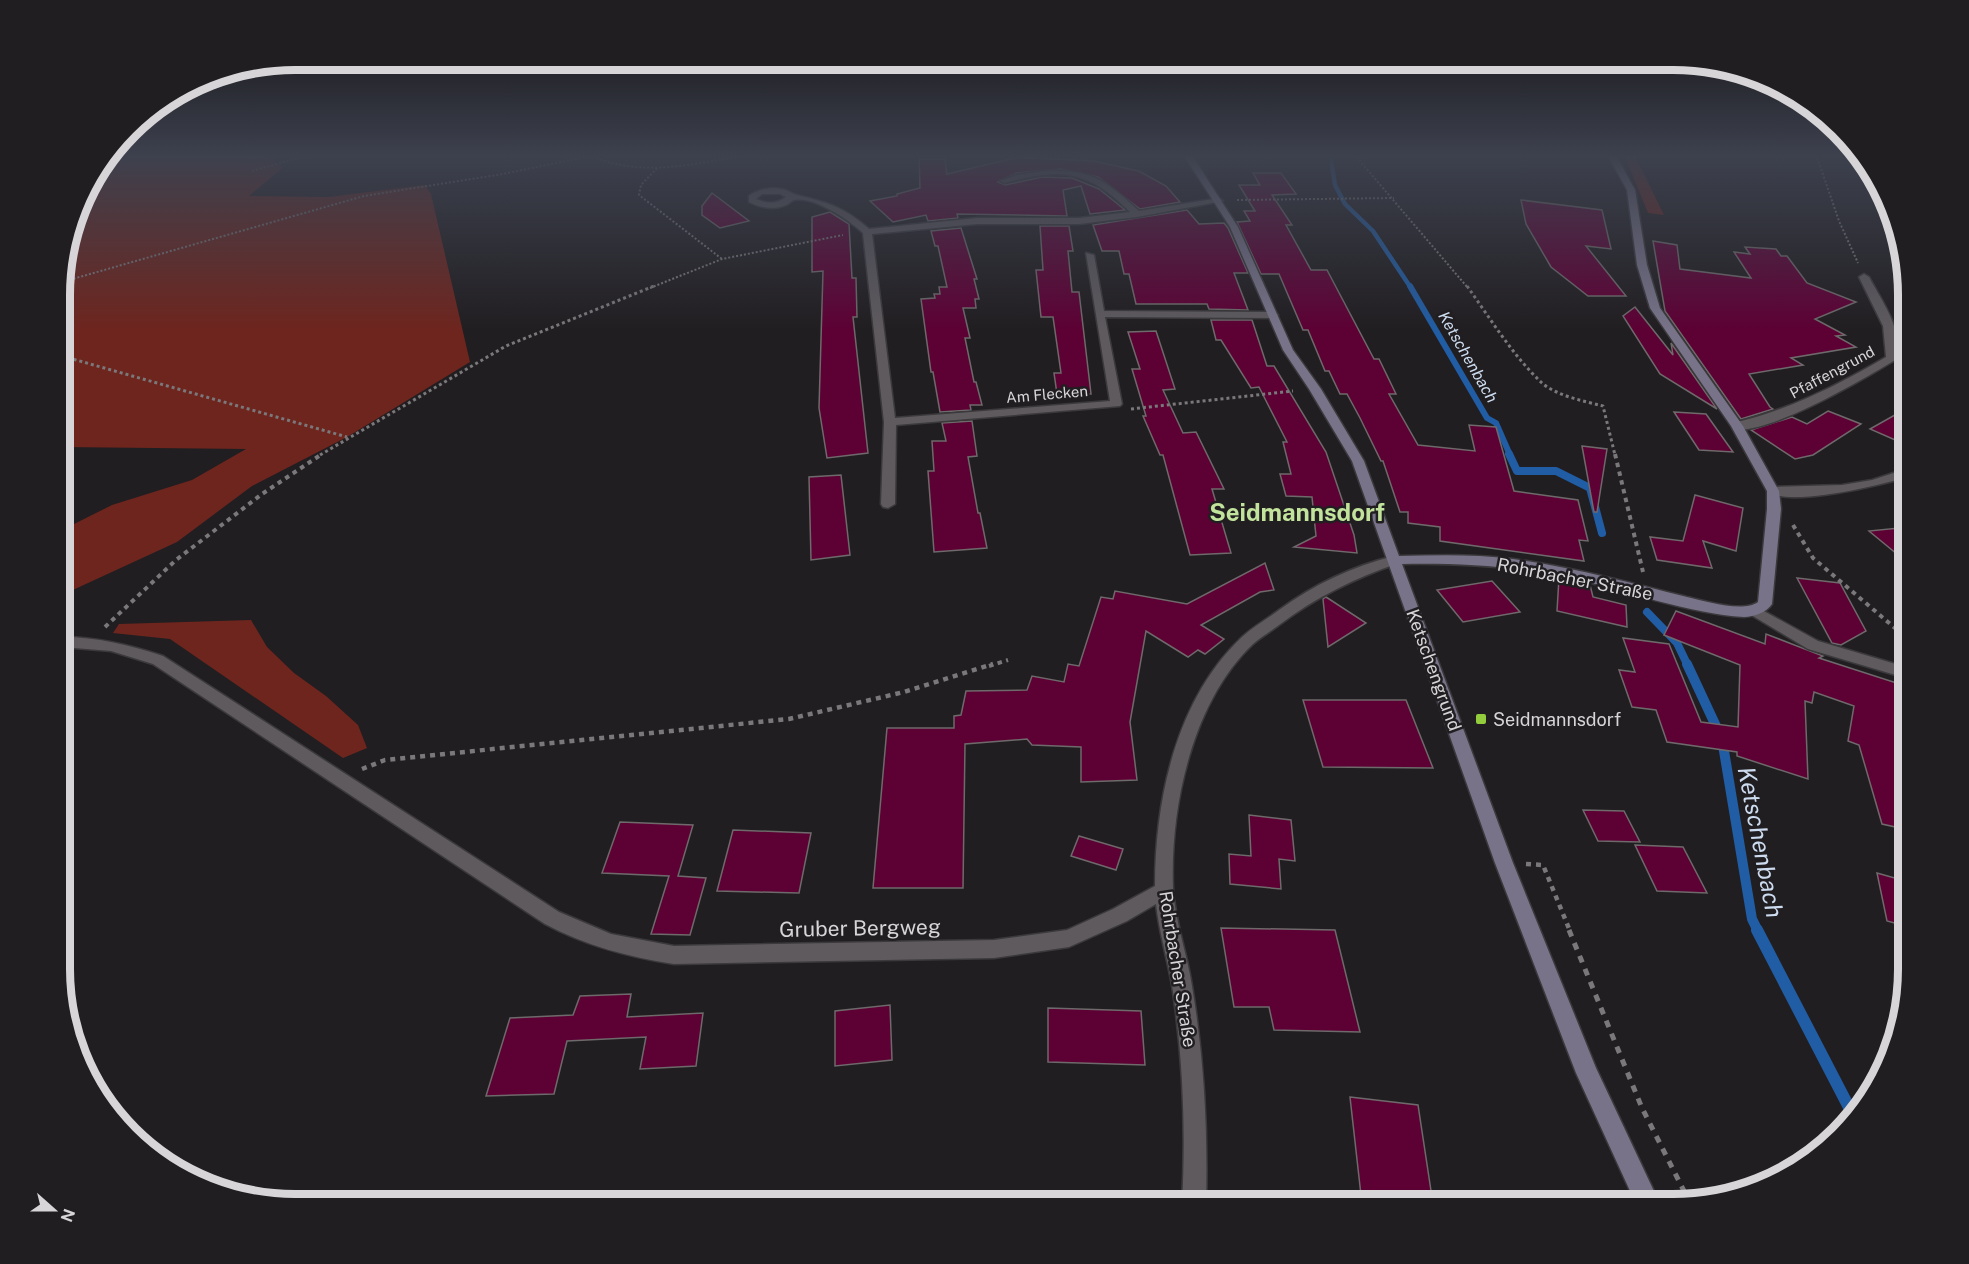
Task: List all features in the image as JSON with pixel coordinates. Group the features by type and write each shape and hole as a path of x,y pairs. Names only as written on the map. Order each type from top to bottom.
{"street":[{"path":"843,213 867,232 977,221 1079,221 1143,213"},
{"name":"Ketschengrund","path":"1226,213 1288,350 1315,388 1358,460 1504,863 1587,1073 1643,1194"},
{"path":"1634,213 1642,265 1651,299 1737,426 1773,491 1774,509 1767,595 1765,604 1753,610"},
{"path":"867,232 890,422 888,504"},
{"name":"Am Flecken","path":"890,422 1116,404 1089,255"},
{"name":"Pfaffengrund","path":"1737,426 1789,413 1839,390 1891,358 1894,343 1890,328 1864,277"},
{"path":"1100,314 1273,315"},
{"path":"1773,491 1815,493 1854,489 1898,475"},
{"name":"Rohrbacher Straße","path":"1194,1194 1193,1060 1164,890 1166,818 1181,758 1197,716 1216,679 1245,643 1301,600 1346,575 1394,560 1455,559 1512,563 1713,608 1753,610"},
{"path":"1753,610 1813,645 1898,671"},
{"name":"Gruber Bergweg","path":"70,642 89,641 121,646 158,660 552,918 576,932 624,948 674,955 994,949 1069,938 1120,915 1164,890"}],"path":[{"path":"71,279 304,213"},
{"path":"663,213 723,259"},
{"path":"1406,213 1543,384 1573,398 1603,406 1648,592"},
{"path":"1836,213 1864,277"},
{"path":"89,641 176,560 262,494 347,437 506,346 723,259 867,232"},
{"path":"70,358 347,437"},
{"path":"1116,404 1133,410 1315,388"},
{"path":"1773,491 1813,558 1898,631"},
{"path":"339,778 386,760 789,719 904,692 1008,660"},
{"path":"1504,863 1543,865 1642,1108 1685,1193"}],"shaded area":[{"path":"86,213 435,213 470,362 347,437 252,486 177,542 70,591 70,526 112,505 192,480 246,449 70,447 71,280 78,237"},
{"path":"251,620 267,647 294,673 326,696 358,725 367,748 343,758 170,639 113,633 119,624"}],"building":[{"path":"702,213 738,213 749,221 720,228"},
{"path":"832,213 849,224 852,278 856,278 857,317 853,317 868,453 827,458 819,408 823,271 812,272 812,217"},
{"path":"883,213 1067,213 1067,216 957,214 958,218 928,221 926,215 893,222"},
{"path":"1168,213 1190,213 1199,224 1224,223 1248,273 1234,273 1248,310 1209,309 1207,304 1136,304 1129,274 1124,274 1119,251 1102,251 1093,225"},
{"path":"1245,213 1284,213 1292,225 1286,225 1311,270 1327,270 1374,359 1379,359 1396,394 1389,394 1418,445 1475,451 1469,425 1496,427 1514,491 1578,500 1588,541 1579,540 1584,561 1440,541 1440,527 1408,523 1408,512 1400,512 1383,461 1347,394 1340,394 1329,371 1325,371 1308,330 1303,330 1279,274 1261,274 1237,222 1250,221"},
{"path":"1524,213 1603,213 1611,249 1586,246 1626,296 1588,296 1551,267 1526,224"},
{"path":"1040,226 1069,226 1073,251 1068,251 1072,292 1079,292 1091,394 1057,394 1054,373 1061,373 1053,317 1041,317 1036,270 1043,270"},
{"path":"961,228 977,279 974,279 979,299 975,299 976,308 963,308 970,338 965,338 974,382 976,382 982,405 970,405 971,410 940,412 933,372 931,372 921,299 935,298 934,294 940,294 939,287 947,287 938,246 935,246 931,231"},
{"path":"1653,241 1677,245 1680,269 1751,278 1734,252 1750,254 1745,247 1776,249 1781,256 1787,256 1807,283 1856,302 1815,319 1845,335 1836,336 1856,347 1791,358 1803,365 1749,374 1773,409 1741,419 1665,311"},
{"path":"1635,307 1673,355 1671,343 1717,409 1660,374 1623,316"},
{"path":"1211,320 1252,320 1267,366 1274,366 1326,452 1354,535 1357,553 1294,547 1316,536 1312,497 1286,496 1280,474 1291,474 1283,442 1287,442 1259,387 1251,388 1221,340 1216,340"},
{"path":"1156,331 1175,389 1163,390 1183,433 1196,432 1224,489 1212,489 1231,553 1190,555 1163,455 1160,455 1143,416 1146,416 1132,369 1140,369 1128,332"},
{"path":"1828,411 1861,424 1813,455 1795,459 1751,430 1792,417 1807,424"},
{"path":"1674,412 1706,414 1733,452 1699,450"},
{"path":"1898,413 1898,441 1870,429"},
{"path":"972,421 977,456 968,457 987,548 934,552 928,471 934,471 932,441 946,441 942,423"},
{"path":"1582,446 1607,449 1597,512 1594,512"},
{"path":"841,475 850,555 811,560 809,477"},
{"path":"1695,495 1743,508 1736,551 1703,541 1712,568 1657,560 1650,537 1683,541"},
{"path":"1898,528 1898,555 1869,531"},
{"path":"1265,563 1274,590 1260,592 1201,625 1224,639 1205,654 1198,650 1188,657 1146,631 1130,722 1137,780 1081,782 1081,747 1032,745 1027,739 965,744 963,888 873,888 887,728 954,728 954,716 961,715 966,691 1027,690 1032,676 1064,682 1068,664 1079,666 1101,597 1113,599 1115,591 1187,604"},
{"path":"1559,578 1590,585 1593,597 1626,605 1627,627 1557,611"},
{"path":"1797,578 1840,583 1866,631 1841,645 1832,643"},
{"path":"1492,581 1520,612 1463,622 1437,590"},
{"path":"1326,597 1366,623 1328,647 1323,599"},
{"path":"1676,611 1765,644 1766,634 1823,656 1819,658 1898,683 1898,828 1882,824 1859,745 1848,741 1854,706 1814,692 1812,703 1805,701 1808,779 1737,756 1737,752 1667,742 1656,710 1632,707 1619,670 1635,672 1623,638 1669,644 1701,722 1738,727 1740,665 1664,635"},
{"path":"1303,700 1406,700 1433,768 1323,767"},
{"path":"1583,810 1624,811 1640,842 1598,841"},
{"path":"1249,815 1291,820 1295,861 1279,859 1281,889 1230,884 1229,854 1251,856"},
{"path":"620,822 693,825 678,876 706,878 690,935 651,934 669,876 602,873"},
{"path":"733,830 811,833 799,893 717,891"},
{"path":"1079,836 1123,849 1116,870 1071,856"},
{"path":"1635,845 1683,847 1707,893 1657,891"},
{"path":"1877,873 1898,879 1898,924 1887,921"},
{"path":"1221,928 1335,930 1360,1032 1274,1030 1269,1007 1234,1007"},
{"path":"631,994 627,1017 703,1013 696,1066 640,1069 646,1037 567,1041 554,1094 486,1096 510,1018 573,1015 580,996"},
{"path":"890,1005 892,1060 835,1066 835,1011"},
{"path":"1048,1008 1141,1011 1145,1065 1048,1062"},
{"path":"1350,1097 1418,1105 1431,1194 1361,1194"}],"waterway":[{"name":"Ketschenbach","path":"1354,213 1373,231 1411,288"},
{"name":"Ketschenbach","path":"1410,286 1487,418 1496,423 1510,455"},
{"name":"Ketschenbach","path":"1509,454 1517,471 1556,471 1590,488 1602,533"},
{"name":"Ketschenbach","path":"1647,612 1677,643 1688,666"},
{"name":"Ketschenbach","path":"1687,664 1722,739 1752,919 1758,931"},
{"name":"Ketschenbach","path":"1757,930 1850,1109"}],"place":[{"name":"Seidmannsdorf","path":"1481,719"}],"district":[{"name":"Seidmannsdorf","path":"1297,512"}]}
